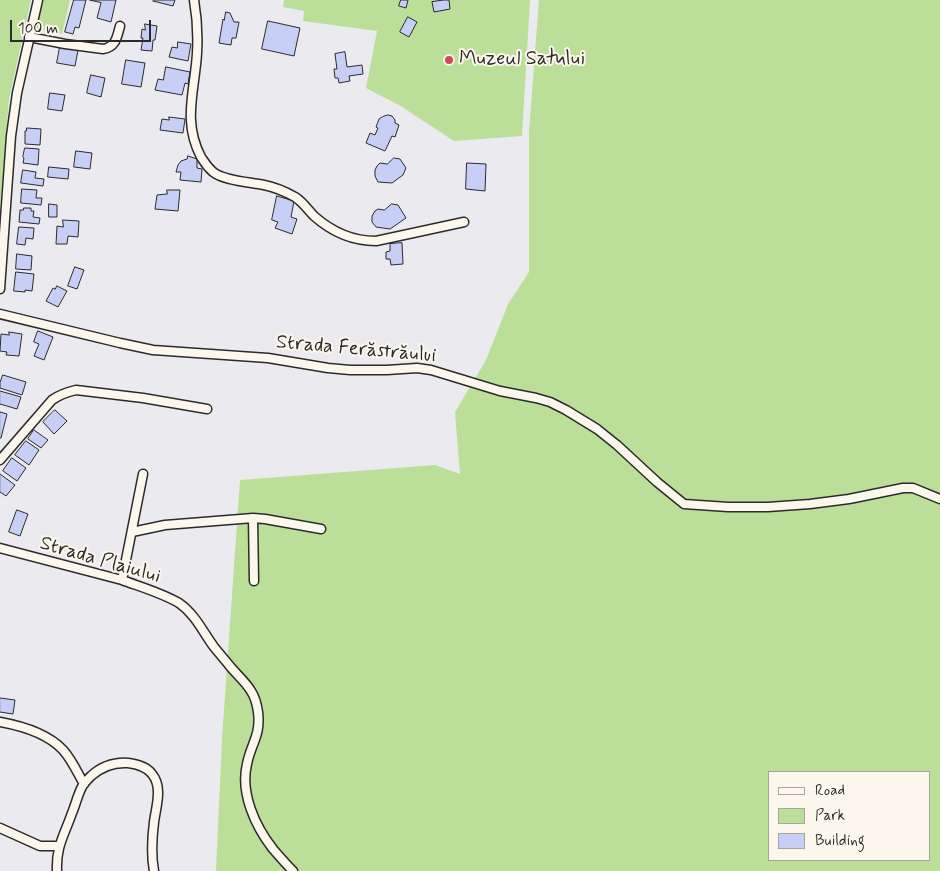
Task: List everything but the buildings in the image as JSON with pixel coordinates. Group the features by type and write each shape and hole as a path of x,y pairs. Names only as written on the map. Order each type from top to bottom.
{"street":[{"path":"0,289 11,136 17,93 38,0"},
{"path":"194,0 198,51 191,124 195,145 205,164 213,173 221,177 266,186 297,198 315,216 340,234 364,241 376,241 464,222"},
{"path":"29,37 103,49 113,45 120,26"},
{"name":"Strada Ferăstrăului","path":"0,314 154,350 268,358 350,370 417,368 431,370 500,391 536,398 566,410 598,429 684,504 768,507 810,504 849,499 903,488 913,488 940,499"},
{"path":"0,460 52,400 58,395 76,390 144,398 207,409"},
{"path":"122,580 143,474"},
{"path":"132,532 165,525 253,518 265,518 321,529"},
{"path":"253,518 254,581"},
{"name":"Strada Plaiului","path":"0,548 122,580 168,597 188,610 214,647 252,692 258,711 259,727 246,765 247,793 252,812 261,832 272,848 293,871"},
{"path":"0,722 27,729 53,741 67,756 84,784"},
{"path":"57,871 56,858 58,846 84,784 103,766 112,763 123,763 135,764 147,769 152,774 157,785 158,799 152,846 154,871"},
{"path":"0,828 40,846 58,846"}],"green space":[{"path":"0,0 31,0 9,99 0,208"},
{"path":"43,0 70,0 62,34 35,29"},
{"name":"Muzeul Satului","path":"284,0 530,0 522,136 454,141 399,105 366,88 377,31 303,21 304,11 283,7"},
{"path":"539,0 940,0 940,871 216,871 222,739 240,480 435,465 460,474 455,412 486,360 508,304 529,272 529,132"}],"place":[{"name":"Muzeul Satului","path":"449,60"}]}
